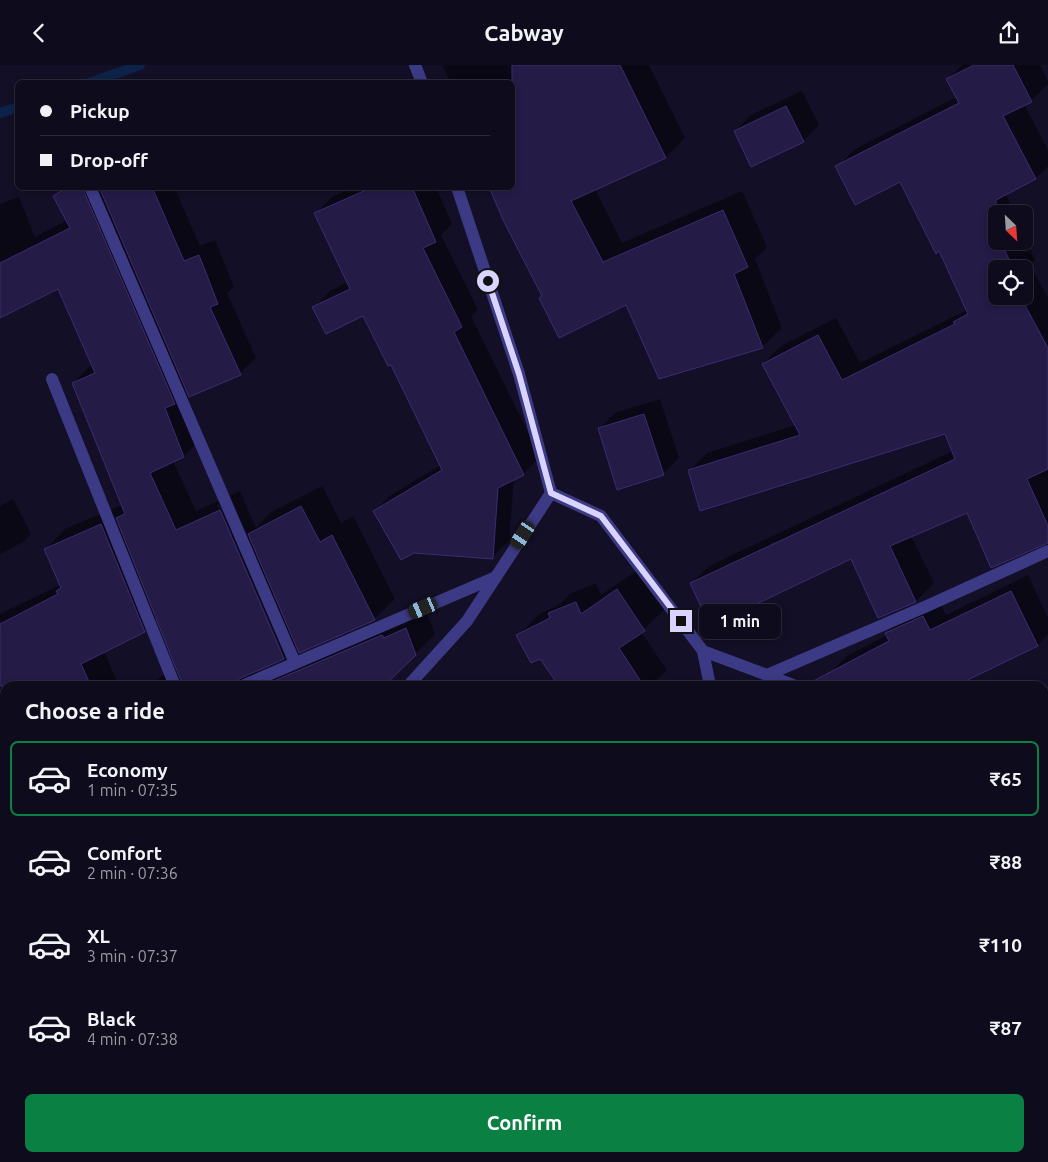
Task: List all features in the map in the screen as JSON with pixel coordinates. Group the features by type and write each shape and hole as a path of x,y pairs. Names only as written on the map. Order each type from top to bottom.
{"street":[{"path":"415,65 421,80"},
{"path":"91,190 295,663"},
{"path":"413,681 467,621 551,493 519,374 458,190"},
{"path":"52,379 173,681"},
{"path":"551,493 601,516 704,651 709,681"},
{"path":"767,675 1048,551"},
{"path":"254,681 496,577"},
{"path":"704,651 783,681"}],"building":[{"path":"512,65 620,65 666,158 571,201 603,262 723,210 748,267 734,274 763,348 659,379 626,305 559,338 539,298 542,296 504,222 490,190 515,190 515,80 512,80"},
{"path":"974,65 1013,65 1032,102 1003,116 1036,179 996,200 996,205 988,205 988,250 1005,250 1009,260 988,260 988,305 1025,305 1048,348 1048,469 1027,479 1048,526 1048,543 991,568 967,513 890,546 916,602 878,618 851,559 710,626 690,583 955,459 945,434 700,511 688,470 800,435 762,364 818,335 842,380 955,324 953,322 968,314 939,251 936,254 900,182 855,205 835,166 959,103 946,79"},
{"path":"786,106 804,142 751,167 734,131"},
{"path":"63,190 83,190 175,404 165,408 184,457 150,473 176,530 220,510 284,659 236,681 181,681 116,518 125,514 72,383 95,373 58,289 0,318 0,263 70,228 53,196"},
{"path":"100,190 153,190 184,261 199,255 218,304 210,307 241,375 189,397"},
{"path":"366,190 413,190 436,242 423,248 462,327 454,332 524,475 498,488 493,559 414,553 401,560 373,511 442,470 391,365 388,366 363,316 326,334 312,307 350,289 314,213"},
{"path":"644,414 664,475 617,490 598,428"},
{"path":"301,506 320,542 332,535 375,620 299,653 248,534"},
{"path":"101,524 145,632 81,664 89,681 0,681 0,624 58,594 56,591 61,588 44,549"},
{"path":"617,589 645,631 619,648 641,681 555,681 540,659 531,663 516,635 550,618 548,613 576,602 581,614"},
{"path":"1011,591 1038,646 965,681 813,681 889,641 885,633 923,616 930,630"},
{"path":"406,628 416,655 389,681 274,681 382,635 384,638"}],"waterway":[{"path":"98,80 140,65"},
{"path":"0,113 15,108"}],"route":[{"path":"488,281 519,374 551,493 601,516 681,621"}]}
